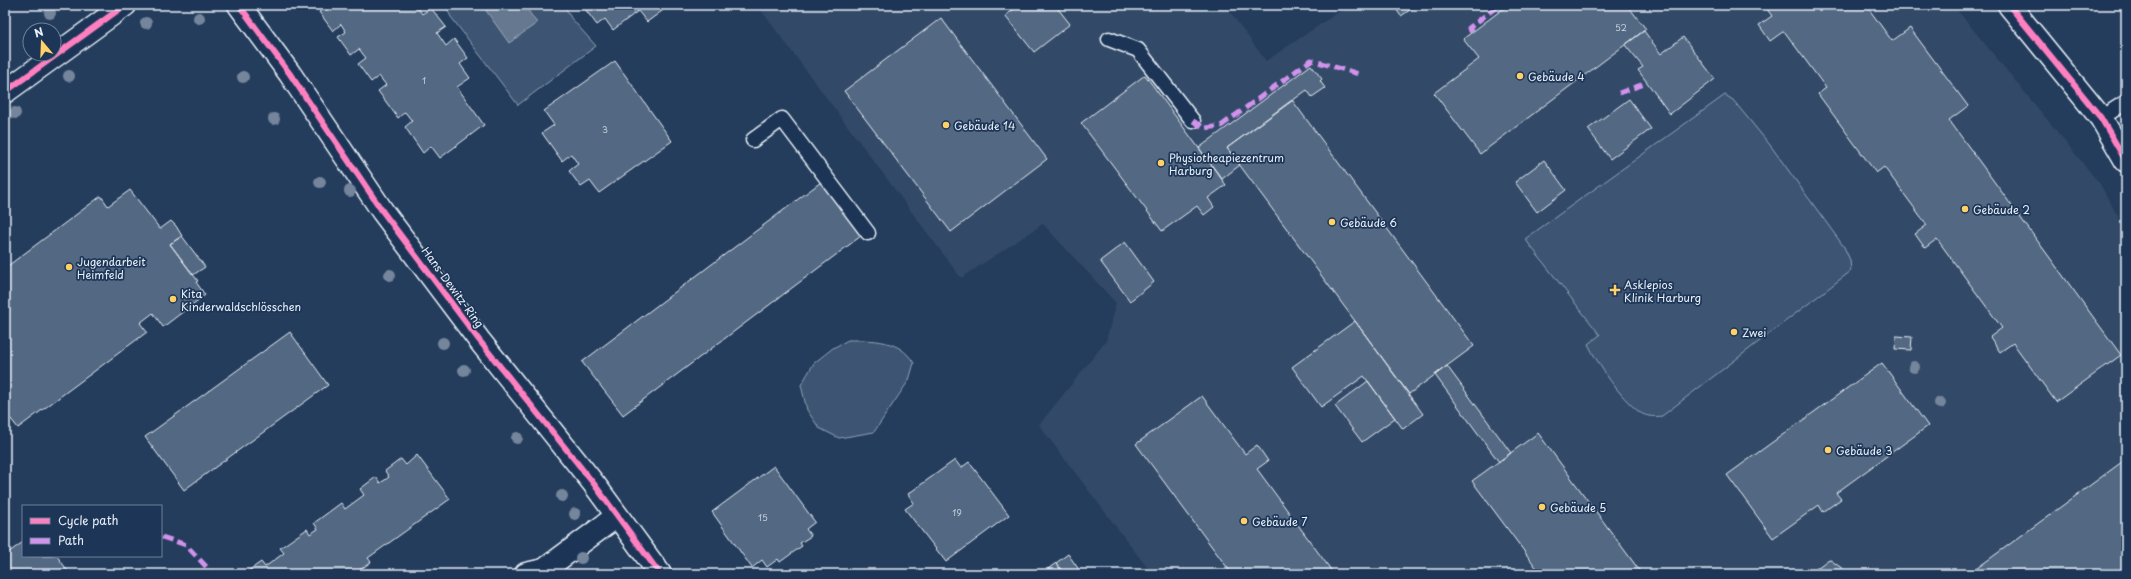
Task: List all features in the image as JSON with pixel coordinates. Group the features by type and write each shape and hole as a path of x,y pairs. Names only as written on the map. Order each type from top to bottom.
{"street":[{"path":"5,92 125,5"},
{"name":"Hans-Dewitz-Ring","path":"239,5 290,74 383,212 479,340 617,516 660,574"},
{"path":"2009,5 2101,118 2126,161"},
{"path":"526,574 544,570 617,516"}],"lane":[{"path":"1109,39 1138,50 1193,122"},
{"path":"2101,118 2126,102"},
{"path":"753,140 782,119 868,233"}],"shaded area":[{"path":"445,5 564,5 571,18 596,46 518,105 451,17"},
{"path":"482,5 524,5 537,23 509,43"},
{"name":"Asklepios Klinik Harburg","path":"1225,5 1266,61 1349,5 1953,5 2100,184 2126,231 2126,574 1152,574 1039,425 1106,341 1116,303 1043,224 961,278 758,6"},
{"path":"1725,95 1733,100 1770,145 1844,247 1850,260 1851,271 1662,416 1647,415 1641,413 1631,405 1604,371 1588,344 1600,335 1525,239"},
{"path":"848,340 885,342 901,349 914,363 909,380 874,432 839,438 819,428 807,410 801,385 814,363 833,348"}],"building":[{"path":"329,5 416,5 422,14 431,8 446,27 437,33 446,46 454,39 468,58 460,64 470,78 457,87 484,125 440,158 431,146 423,153 405,127 412,121 405,112 398,118 378,91 386,85 379,76 371,82 358,64 366,58 359,49 351,55 338,37 346,32 341,24 333,31 319,12"},
{"path":"582,5 663,5 666,8 647,22 638,11 613,30 605,19 597,25"},
{"path":"1019,5 1055,5 1070,24 1034,52 1005,16"},
{"path":"1393,5 1417,5 1401,16"},
{"name":"Gebäude 4","path":"1508,5 1627,5 1646,29 1480,154 1434,93 1479,59 1463,39"},
{"name":"Gebäude 2","path":"1764,5 1866,5 1892,41 1910,28 1968,106 1949,120 2121,355 2056,402 2013,343 2000,352 1990,337 2002,328 1937,239 1925,248 1915,234 1927,225 1884,167 1876,173 1818,94 1826,88 1784,31 1770,41 1759,25 1772,16"},
{"name":"Gebäude 14","path":"941,18 1047,159 951,232 844,91"},
{"path":"1644,31 1661,54 1683,37 1715,79 1670,114 1638,70 1643,67 1625,45"},
{"path":"615,61 672,141 599,193 590,181 581,187 569,171 578,164 571,154 562,161 542,133 554,125 544,111"},
{"path":"1311,65 1322,79 1320,81 1325,88 1312,97 1307,90 1227,148 1240,165 1222,179 1199,148"},
{"name":"Physiotheapiezentrum Harburg","path":"1145,75 1226,185 1208,198 1214,207 1204,215 1197,206 1162,231 1081,123"},
{"path":"1629,99 1651,129 1610,159 1588,129"},
{"name":"Gebäude 6","path":"1292,100 1474,346 1409,394 1227,148"},
{"path":"1544,160 1566,190 1537,212 1515,182"},
{"path":"821,182 861,236 623,415 582,362"},
{"path":"130,190 160,229 171,221 176,226 182,236 170,244 198,281 196,282 205,295 163,327 153,313 140,323 147,332 18,428 11,419 5,424 5,268 101,196 108,206"},
{"path":"182,236 205,267 193,275 170,244"},
{"path":"1125,242 1154,282 1130,301 1100,261"},
{"path":"1355,321 1423,414 1403,429 1364,376 1321,407 1292,367"},
{"path":"290,332 328,385 184,490 145,437"},
{"path":"1896,336 1912,337 1911,350 1895,349"},
{"name":"Gebäude 3","path":"1882,363 1928,426 1836,493 1841,499 1823,512 1819,505 1773,538 1727,475"},
{"path":"1447,366 1511,453 1499,462 1435,375"},
{"path":"1368,381 1395,418 1362,442 1335,406"},
{"name":"Gebäude 7","path":"1202,396 1245,454 1257,445 1268,461 1257,469 1334,574 1232,574 1136,444"},
{"name":"Gebäude 5","path":"1538,433 1642,574 1541,574 1472,481"},
{"path":"417,455 450,499 368,558 371,562 354,574 244,574 261,562 265,567 284,553 280,548 307,529 310,534 318,529 314,523 341,503 345,509 364,495 360,489 376,477 380,483 389,477 385,471 401,459 406,465"},
{"path":"2126,459 2126,574 1969,574"},
{"path":"955,460 961,468 969,462 1009,515 946,562 905,509 914,503 908,494"},
{"path":"774,466 815,522 806,529 811,536 800,543 802,546 780,562 778,559 767,567 762,560 752,568 712,512"},
{"path":"22,543 22,557 58,557 70,574 5,574 5,555"},
{"path":"1068,554 1082,574 1064,574 1056,563"},
{"path":"1829,559 1850,574 1809,574"},
{"path":"1056,563 1064,574 1047,574 1045,571"}],"marked path":[{"path":"1472,32 1469,28 1499,5"},
{"path":"1193,121 1205,128 1221,126 1311,60 1359,74"},
{"path":"1619,93 1647,83"},
{"path":"162,537 186,545 213,574"}],"cycle path":[{"path":"5,92 125,5"},
{"path":"239,5 290,74 383,212 479,340 594,484 660,574"},
{"path":"2009,5 2101,118 2126,161"}],"place":[{"name":"Gebäude 4","path":"1520,76"},
{"name":"Gebäude 14","path":"946,125"},
{"name":"Physiotheapiezentrum Harburg","path":"1161,163"},
{"name":"Gebäude 2","path":"1965,209"},
{"name":"Gebäude 6","path":"1332,222"},
{"name":"Jugendarbeit Heimfeld","path":"69,267"},
{"name":"Asklepios Klinik Harburg","path":"1615,290"},
{"name":"Kita Kinderwaldschlösschen","path":"173,299"},
{"name":"Zwei","path":"1734,332"},
{"name":"Gebäude 3","path":"1828,450"},
{"name":"Gebäude 5","path":"1542,507"},
{"name":"Gebäude 7","path":"1244,521"}]}
